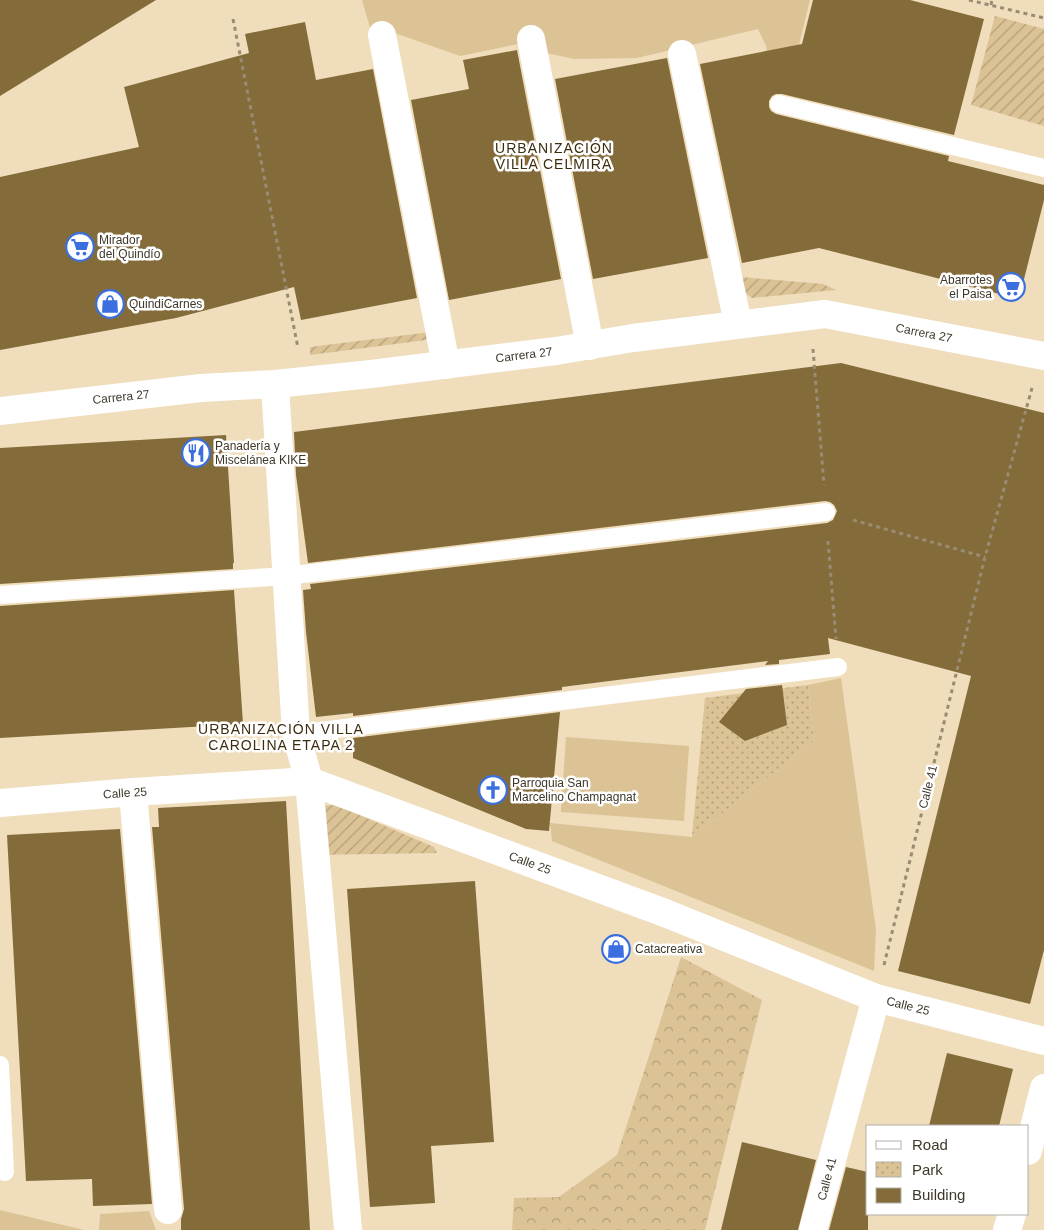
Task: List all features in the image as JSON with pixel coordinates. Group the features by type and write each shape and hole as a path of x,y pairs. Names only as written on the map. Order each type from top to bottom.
{"street":[{"path":"382,35 446,365"},
{"path":"531,39 590,346"},
{"path":"682,54 738,324"},
{"name":"Carrera 27","path":"0,411 201,388 275,384 446,365 590,346 633,338 825,314 1043,352"},
{"path":"275,384 296,734 309,781 348,1230"},
{"name":"Calle 25","path":"0,803 309,781 665,913 876,998 1044,1041"},
{"path":"134,792 168,1210"},
{"name":"Calle 41","path":"814,1230 876,998"},
{"path":"1029,1147 1044,1088"},
{"path":"1008,1230 1012,1215"}],"lane":[{"path":"780,104 1044,168"},
{"path":"0,595 286,576 826,512"},
{"path":"296,734 838,667"},
{"path":"0,1065 5,1172"}],"path":[{"path":"970,0 1044,18"},
{"path":"990,5 992,0"},
{"path":"233,19 305,381"},
{"name":"Calle 41","path":"876,998 985,557 1043,352"},
{"path":"826,512 985,557"}],"green space":[{"path":"362,0 810,0 790,81 771,74 766,46 758,29 637,58 574,59 547,53 523,43 460,56 392,32 371,31"},
{"path":"995,16 1044,29 1044,126 971,105"},
{"path":"741,277 823,284 836,290 752,298 745,293"},
{"path":"431,332 426,340 310,355 310,347"},
{"path":"841,678 876,930 874,971 552,841 550,823 692,837 814,741 808,685"},
{"path":"808,685 814,741 692,837 705,698"},
{"path":"566,737 689,746 684,821 561,812"},
{"path":"334,805 434,847 437,853 311,855 322,806"},
{"path":"681,957 762,1000 705,1230 512,1230 514,1198 559,1197 617,1155"},
{"path":"0,1210 84,1230 0,1230"},
{"path":"149,1211 156,1230 99,1230 100,1214"}],"building":[{"path":"0,0 156,0 0,96"},
{"path":"813,0 910,0 984,19 954,135 782,94 772,96 769,101 769,107 776,114 949,156 948,161 1044,185 1044,200 1019,299 819,248 742,263 700,64 802,44"},
{"path":"305,22 316,80 373,69 417,298 301,320 294,287 176,318 0,350 0,177 139,147 124,87 249,53 245,34"},
{"path":"517,50 561,279 449,300 411,100 469,89 463,60"},
{"path":"667,58 708,258 593,279 555,79"},
{"path":"841,363 1044,413 1044,950 1030,1004 898,971 971,676 828,638 830,654 779,660 779,664 765,665 768,661 562,687 562,690 353,716 353,713 316,717 303,590 311,589 310,584 827,523 833,520 837,511 834,505 825,501 308,563 296,475 294,432"},
{"path":"226,435 233,569 0,584 0,448"},
{"path":"234,590 243,724 0,738 0,606"},
{"path":"782,685 787,725 745,741 719,722 746,689"},
{"name":"Parroquia San Marcelino Champagnat","path":"560,712 549,831 526,829 353,758 353,738"},
{"path":"286,801 310,1230 181,1230 181,1219 184,1209 152,827 159,827 158,808"},
{"path":"120,829 152,1204 93,1206 92,1179 26,1181 7,835"},
{"path":"475,881 494,1142 431,1146 435,1203 370,1207 347,889"},
{"path":"947,1053 1013,1069 999,1125 929,1125"},
{"path":"742,1142 816,1160 798,1230 721,1230"},
{"path":"846,1167 866,1172 868,1230 829,1230"}],"place":[{"name":"Mirador del Quindío","path":"80,247"},
{"name":"Abarrotes el Paisa","path":"1011,287"},
{"name":"QuindiCarnes","path":"110,304"},
{"name":"Panadería y Miscelánea KIKE","path":"196,453"},
{"name":"Parroquia San Marcelino Champagnat","path":"493,790"},
{"name":"Catacreativa","path":"616,949"}],"district":[{"name":"URBANIZACIÓN VILLA CELMIRA","path":"554,156"},
{"name":"URBANIZACIÓN VILLA CAROLINA ETAPA 2","path":"281,738"}]}
